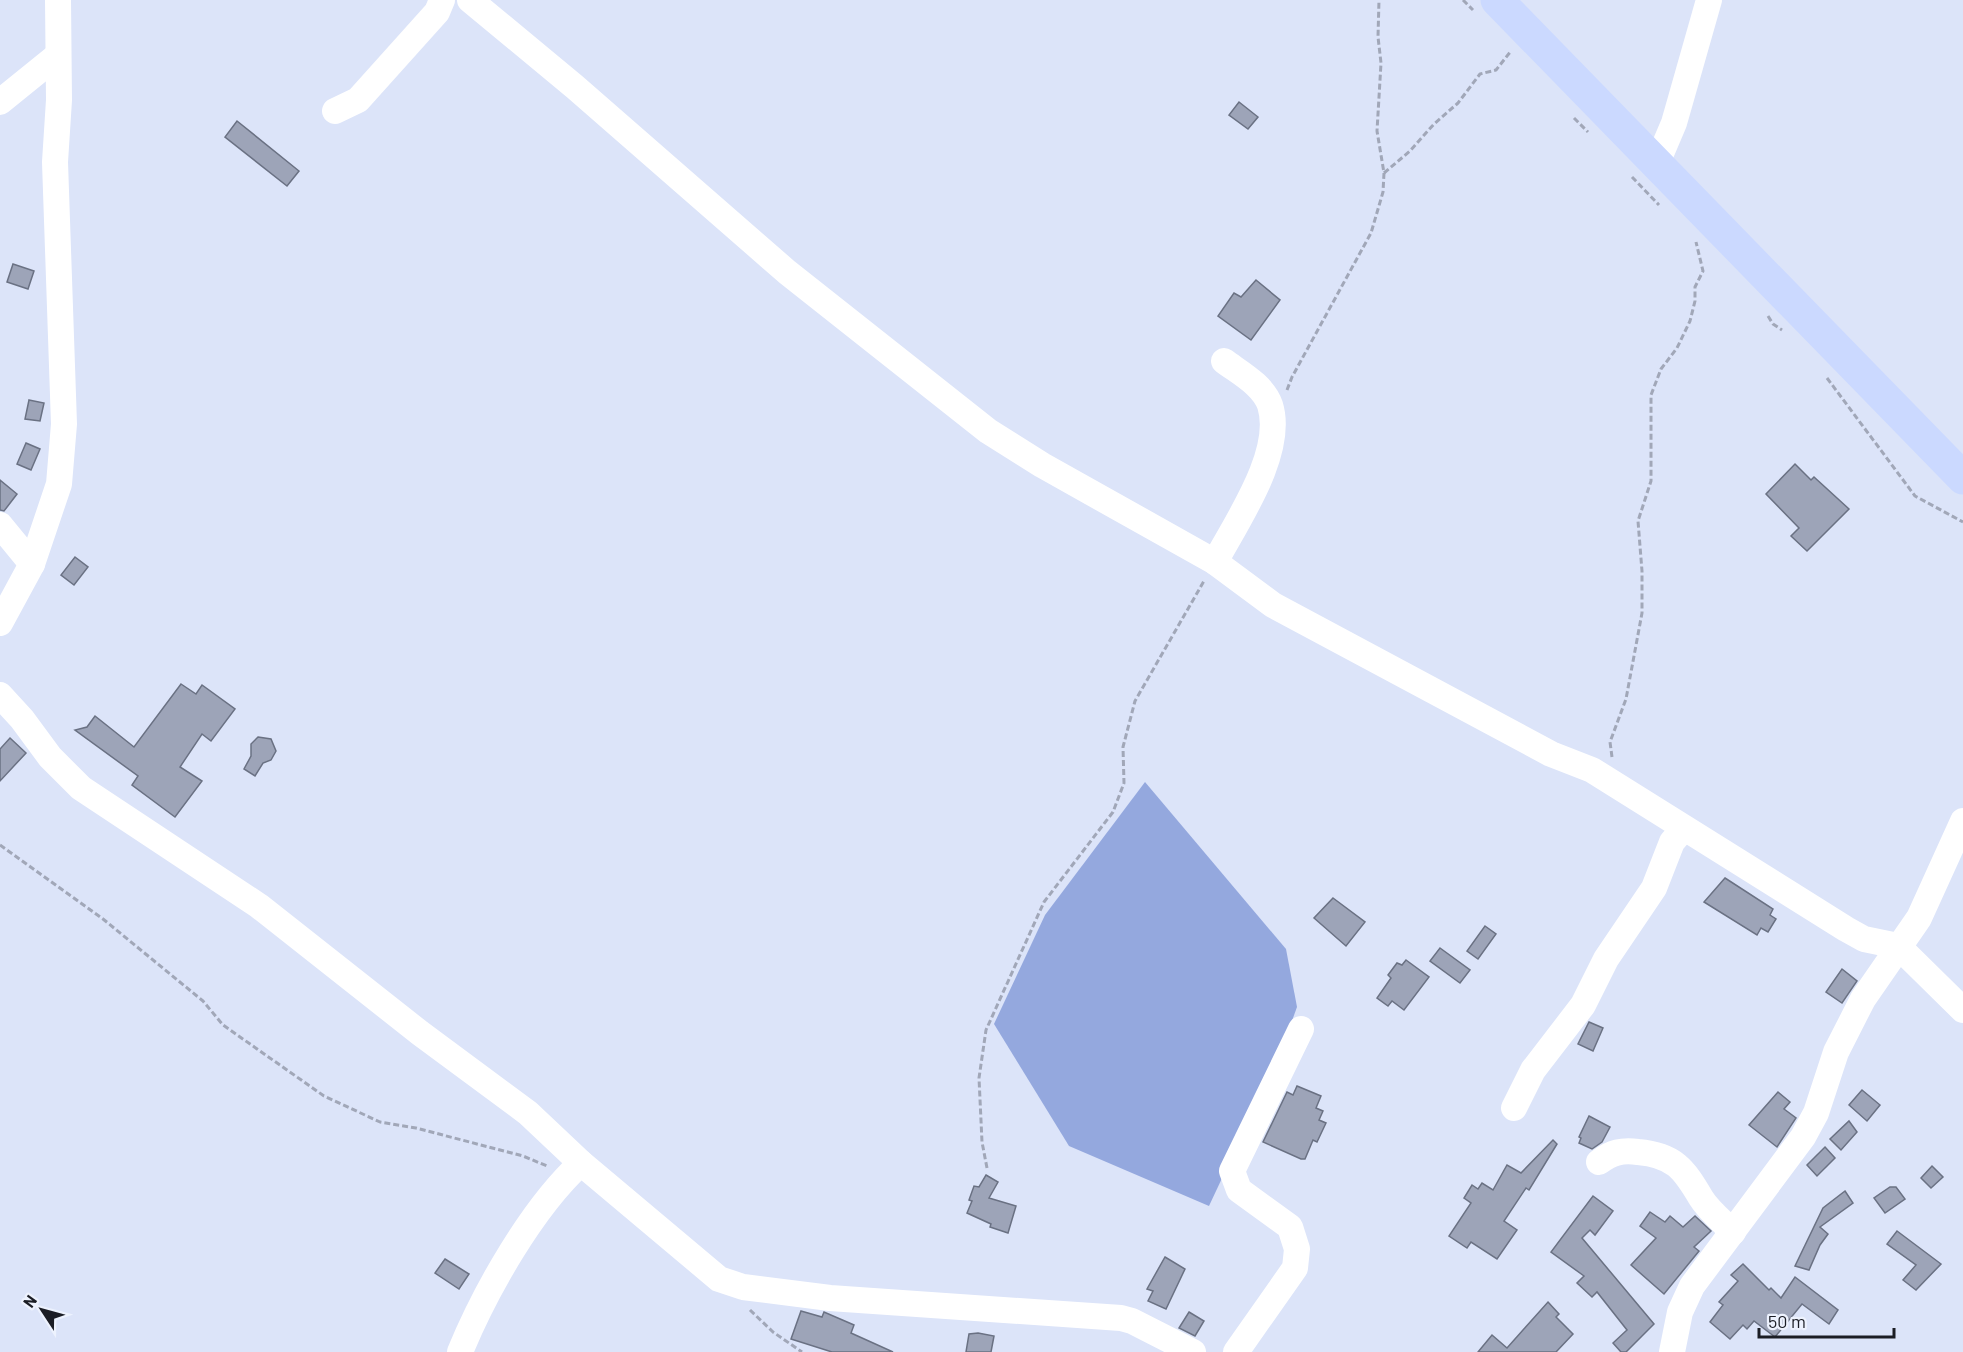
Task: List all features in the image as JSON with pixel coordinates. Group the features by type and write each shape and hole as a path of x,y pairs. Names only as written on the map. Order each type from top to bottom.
{"main road":[{"path":"1489,8 1643,168 1963,478"}],"street":[{"path":"0,623 32,564 59,484 64,424 55,162 58,0"},
{"path":"335,111 358,100 437,12 442,0"},
{"path":"470,0 575,87 787,272 988,431 1042,465 1215,561 1273,605 1551,754 1592,770 1864,939 1898,946 1963,1010"},
{"path":"1643,168 1674,123 1709,0"},
{"path":"0,102 58,55"},
{"path":"1215,561 1258,481 1274,432 1270,403 1255,383 1224,362"},
{"path":"0,525 32,564"},
{"path":"0,695 22,719 50,757 81,788 259,906 420,1033 528,1113 574,1169 719,1279 743,1287 830,1298 1121,1318 1132,1321 1193,1352"},
{"path":"1672,1352 1680,1312 1692,1286 1803,1137 1816,1113 1836,1052 1863,999 1918,918 1963,821"},
{"path":"1514,1108 1533,1070 1583,1005 1606,958 1654,888 1672,842 1684,828"},
{"path":"1236,1352 1295,1268 1297,1249 1290,1227 1239,1190 1232,1171 1301,1029"},
{"path":"1599,1162 1618,1152 1651,1153 1667,1157 1682,1169 1707,1205 1733,1232"},
{"path":"460,1352 473,1321 503,1267 574,1169"}],"path":[{"path":"1274,432 1292,377 1371,233 1383,192 1384,173 1377,131 1382,63 1378,38 1379,0"},
{"path":"1463,0 1489,8"},
{"path":"1384,173 1410,151 1434,124 1458,103 1480,74 1496,70 1511,50 1519,58"},
{"path":"1567,110 1590,133"},
{"path":"1643,168 1663,208"},
{"path":"1627,790 1621,773 1613,763 1610,742 1626,699 1642,613 1642,571 1638,521 1651,481 1651,395 1661,369 1677,348 1690,321 1695,301 1695,287 1703,271 1693,234 1700,240"},
{"path":"1765,311 1773,324 1787,334"},
{"path":"1822,370 1852,407 1915,496 1963,522"},
{"path":"987,1168 982,1142 979,1078 986,1030 1044,902 1113,813 1124,783 1123,747 1136,701 1215,561"},
{"path":"0,845 112,927 203,1001 223,1025 324,1096 380,1122 416,1128 574,1169"},
{"path":"719,1279 773,1332 802,1352"}],"shaded area":[{"path":"1145,782 1286,949 1297,1007 1280,1054 1209,1206 1069,1146 994,1024 1045,915"}],"building":[{"path":"1239,102 1258,117 1248,129 1229,115"},
{"path":"237,121 299,171 287,186 225,137"},
{"path":"13,264 34,271 28,289 7,282"},
{"path":"1256,280 1280,300 1251,340 1218,316 1234,293 1241,297"},
{"path":"29,400 44,403 40,421 25,419"},
{"path":"26,443 40,449 31,470 17,464"},
{"path":"1795,464 1811,480 1814,477 1849,509 1807,551 1791,536 1799,528 1766,494"},
{"path":"0,480 17,494 4,511 0,510"},
{"path":"75,557 88,567 74,585 61,575"},
{"path":"181,684 196,694 202,685 235,709 211,741 202,734 180,767 202,781 175,817 132,785 138,776 75,730 87,727 95,716 134,747"},
{"path":"258,737 271,739 276,751 271,760 263,763 255,776 244,769 251,756 251,744"},
{"path":"10,738 26,753 0,781 0,749"},
{"path":"1725,878 1773,909 1770,915 1776,919 1768,932 1761,928 1757,935 1704,902"},
{"path":"1333,898 1365,922 1346,946 1314,918"},
{"path":"1485,926 1496,934 1478,959 1467,951"},
{"path":"1440,948 1470,970 1460,983 1430,961"},
{"path":"1406,960 1429,977 1404,1010 1392,1001 1388,1006 1377,998 1391,978 1388,975 1397,963 1402,965"},
{"path":"1842,969 1857,981 1842,1003 1826,992"},
{"path":"1589,1022 1603,1028 1593,1051 1578,1044"},
{"path":"1297,1086 1321,1096 1316,1108 1323,1111 1319,1120 1326,1123 1317,1142 1313,1140 1305,1159 1263,1142 1287,1092 1293,1095"},
{"path":"1862,1090 1880,1105 1867,1121 1849,1105"},
{"path":"1778,1092 1790,1102 1784,1109 1796,1118 1777,1147 1749,1125"},
{"path":"1589,1116 1610,1127 1602,1142 1592,1149 1579,1143 1581,1138 1579,1137"},
{"path":"1849,1121 1857,1132 1841,1150 1830,1139"},
{"path":"1553,1140 1557,1144 1529,1190 1526,1188 1504,1221 1517,1230 1497,1259 1471,1242 1467,1248 1449,1236 1471,1203 1464,1198 1472,1185 1478,1189 1482,1183 1493,1190 1507,1165 1521,1173"},
{"path":"1825,1147 1835,1158 1817,1176 1807,1165"},
{"path":"1932,1166 1943,1177 1931,1188 1921,1178"},
{"path":"986,1175 998,1182 989,1198 1016,1206 1008,1233 990,1227 991,1224 967,1213 972,1201 969,1200 974,1186 979,1187"},
{"path":"1890,1187 1896,1187 1905,1199 1885,1213 1874,1198"},
{"path":"1845,1191 1853,1203 1820,1227 1828,1234 1820,1245 1809,1270 1795,1266 1823,1208"},
{"path":"1593,1196 1613,1211 1595,1235 1590,1230 1582,1238 1654,1324 1626,1352 1621,1352 1613,1343 1627,1330 1597,1292 1592,1297 1577,1283 1584,1276 1551,1252"},
{"path":"1650,1212 1665,1222 1670,1216 1683,1227 1695,1216 1711,1231 1694,1247 1699,1251 1664,1294 1631,1265 1656,1238 1640,1226"},
{"path":"1897,1231 1941,1264 1916,1290 1903,1280 1916,1265 1887,1244"},
{"path":"1165,1257 1185,1269 1166,1309 1148,1301 1153,1291 1147,1289"},
{"path":"445,1259 469,1274 459,1289 435,1273"},
{"path":"1743,1264 1769,1290 1771,1288 1781,1298 1795,1277 1838,1310 1829,1324 1802,1304 1775,1337 1754,1321 1747,1329 1743,1325 1730,1339 1710,1322 1723,1305 1719,1302 1738,1281 1731,1275"},
{"path":"1548,1302 1559,1314 1556,1317 1573,1334 1556,1352 1478,1352 1492,1335 1507,1348"},
{"path":"801,1311 822,1317 824,1312 854,1325 851,1333 893,1352 832,1352 791,1339"},
{"path":"1189,1312 1204,1321 1195,1336 1179,1328"},
{"path":"969,1334 994,1336 991,1352 966,1352"}]}
